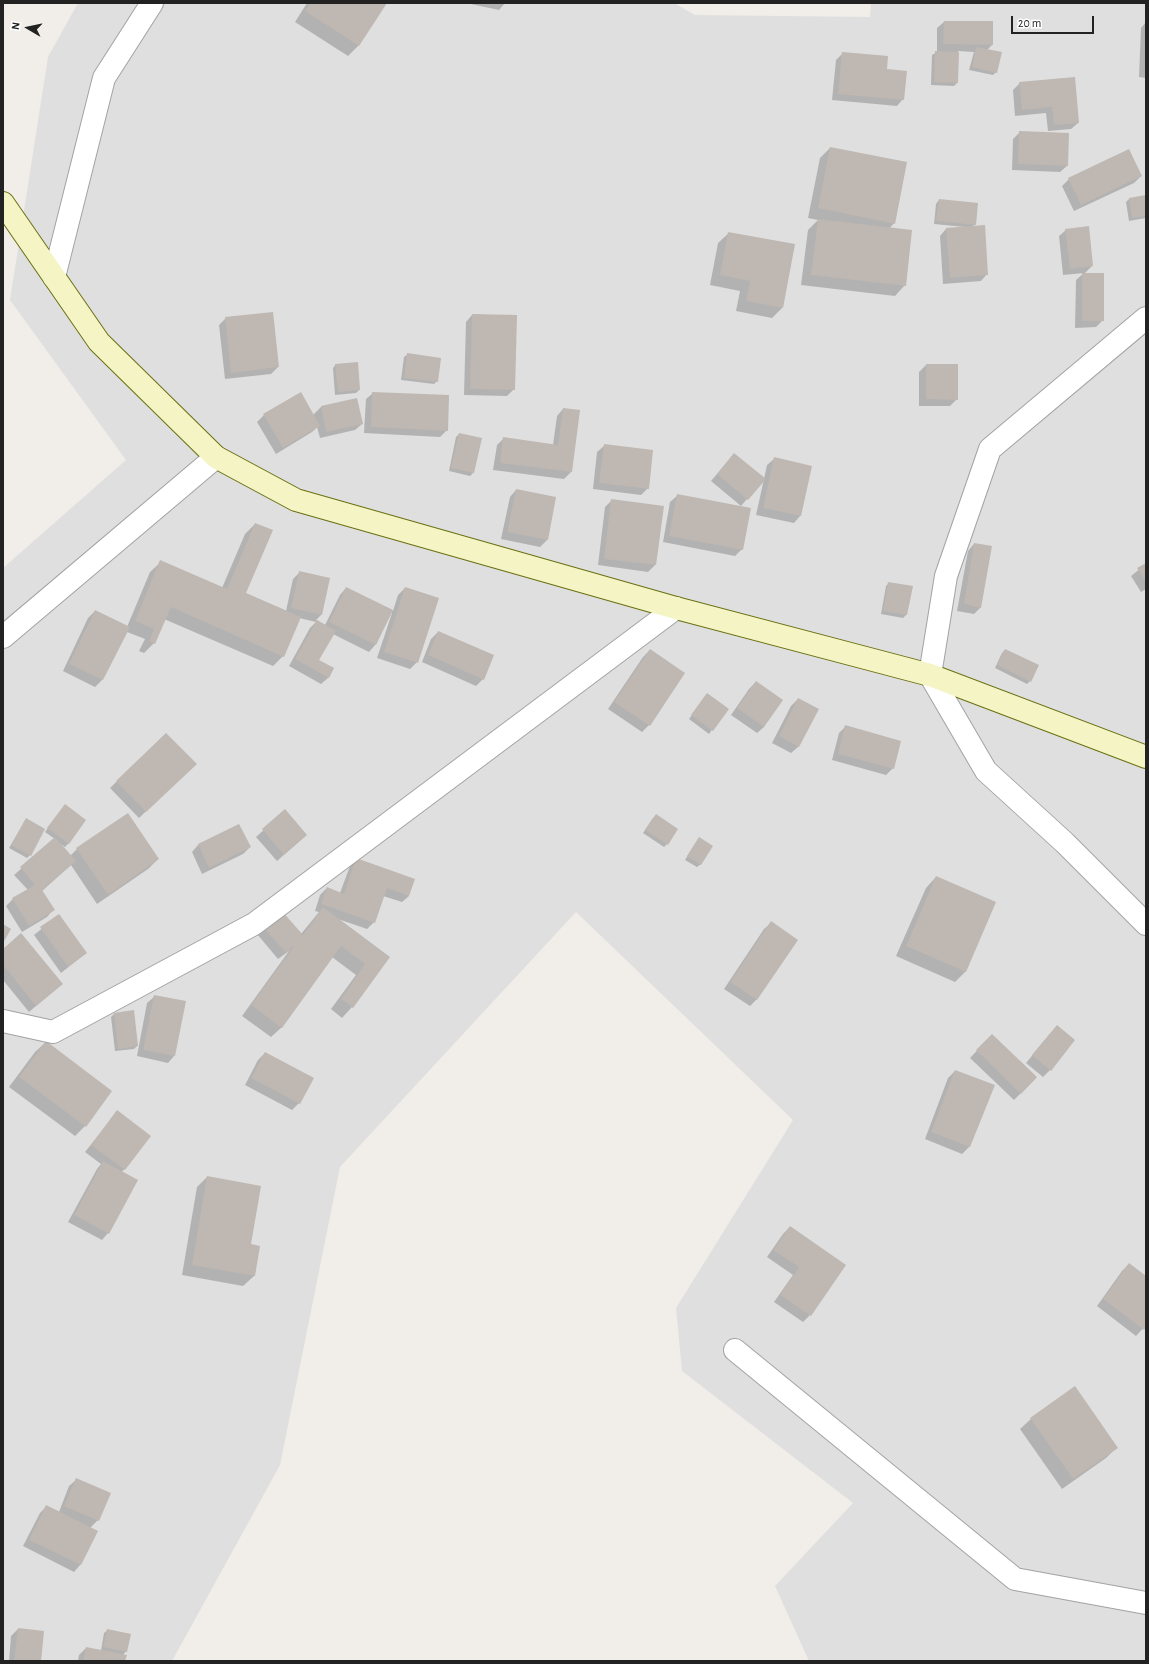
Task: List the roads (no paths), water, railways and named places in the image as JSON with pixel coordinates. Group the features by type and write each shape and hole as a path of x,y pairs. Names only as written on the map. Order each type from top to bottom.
{"street":[{"path":"54,277 104,78 152,3"},
{"path":"3,203 99,342 216,457 296,500 676,608 930,675 1146,757"},
{"path":"1146,318 990,449 946,576 930,675 986,771 1065,844 1146,924"},
{"path":"3,637 216,457"},
{"path":"3,1021 53,1032 254,924 676,608"},
{"path":"735,1350 1015,1578 1146,1603"}]}
